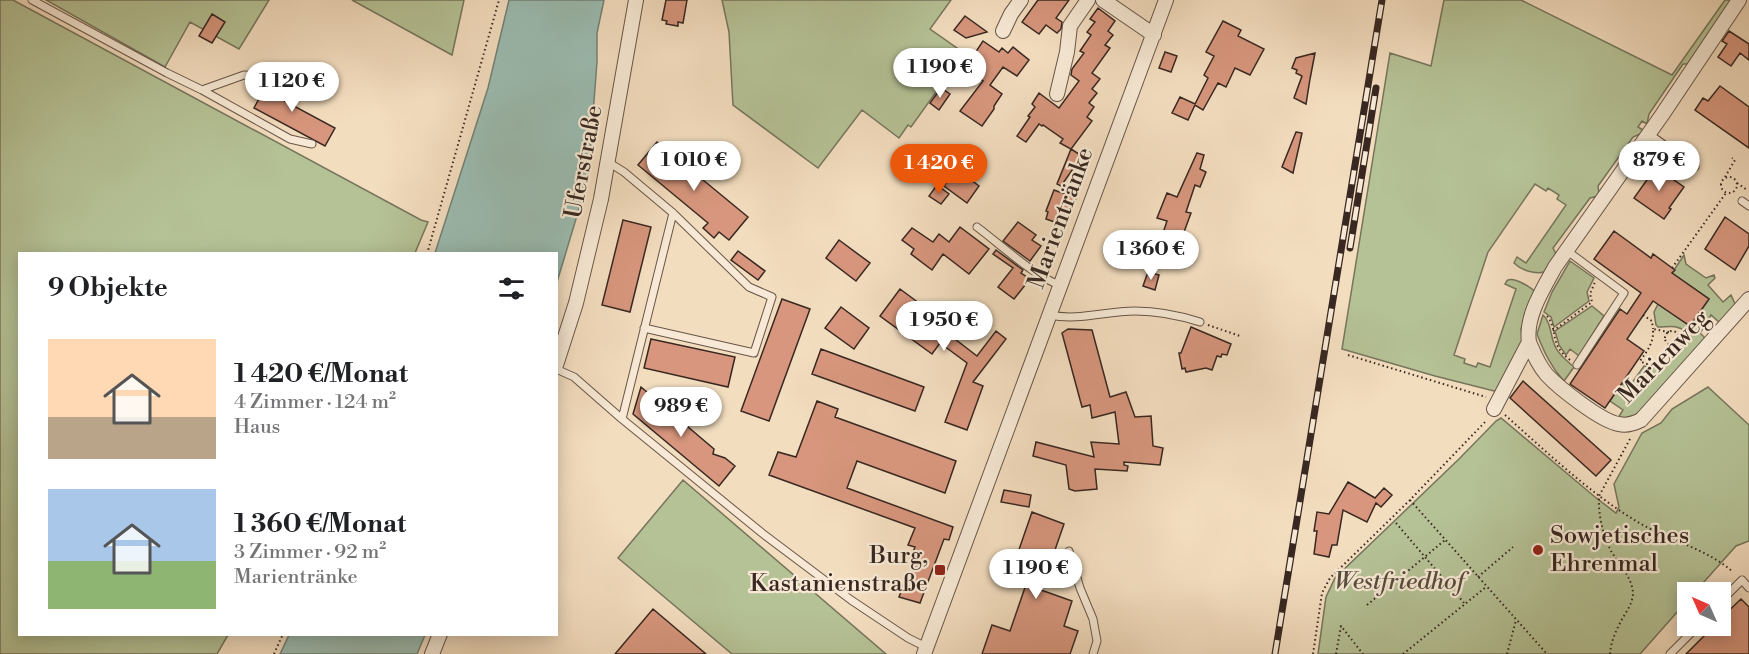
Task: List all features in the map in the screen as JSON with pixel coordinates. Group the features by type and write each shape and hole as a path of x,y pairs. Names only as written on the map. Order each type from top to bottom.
{"street":[{"name":"Uferstraße","path":"558,361 576,303 599,208 636,0"},
{"path":"1003,31 1021,0"},
{"path":"1057,94 1067,52 1070,26 1088,0"},
{"path":"1103,0 1154,35"},
{"name":"Marientränke","path":"925,651 1166,0"},
{"path":"1496,405 1529,342 1529,325 1545,285 1566,250 1739,0"},
{"name":"Marienweg","path":"1529,342 1542,369 1565,392 1612,423 1621,425 1636,423 1749,299"},
{"path":"432,654 439,636"}],"lane":[{"path":"32,0 290,139 312,144"},
{"path":"202,90 244,75 270,75"},
{"path":"1648,134 1695,167"},
{"path":"608,162 624,172 673,213 749,287 772,297 754,353 644,328"},
{"path":"622,419 673,213"},
{"path":"977,227 1050,282 1060,285"},
{"path":"1566,250 1624,293 1577,365"},
{"path":"1050,315 1068,317 1135,311 1200,322"},
{"path":"558,368 574,377 762,533 851,600 925,651"},
{"path":"1069,551 1092,619 1097,641 1093,654"},
{"path":"1731,591 1742,580 1749,588"},
{"path":"1670,654 1688,636"}],"path":[{"path":"428,252 499,0"},
{"path":"1726,193 1720,186 1735,160 1732,158"},
{"path":"1725,177 1733,177 1749,192"},
{"path":"1672,268 1726,193 1735,190 1737,183"},
{"path":"1577,365 1562,354 1553,338 1553,331 1592,302 1590,294 1600,274"},
{"path":"1643,315 1652,321 1653,336 1650,346 1640,361 1650,364 1660,363 1670,355 1679,340 1676,332 1653,329"},
{"path":"1200,322 1240,336"},
{"path":"1669,332 1665,337 1666,342 1676,344"},
{"path":"1348,355 1438,384 1476,393 1496,405 1503,414 1618,510 1639,523 1722,562 1742,580"},
{"path":"1313,654 1322,593 1330,578 1485,422 1496,405"},
{"path":"1610,654 1614,634 1632,600 1633,592 1606,539 1599,512 1599,496 1634,434 1636,423"},
{"path":"1410,500 1547,654"},
{"path":"1396,523 1465,604"},
{"path":"1367,605 1445,540"},
{"path":"1478,578 1513,547"},
{"path":"1403,654 1486,587"},
{"path":"1507,654 1516,620"},
{"path":"1336,654 1341,626 1363,654"},
{"path":"274,654 281,636"}],"green space":[{"path":"0,0 13,0 428,222 415,252 18,252 18,636 227,636 217,654 0,654"},
{"path":"46,0 269,0 239,49 190,22 165,67"},
{"path":"352,0 464,0 452,55"},
{"path":"722,0 951,0 930,29 964,53 911,127 908,125 899,138 862,110 818,168 733,105 729,32"},
{"path":"1444,0 1521,0 1672,75 1725,0 1731,0 1688,64 1683,64 1649,114 1647,124 1642,121 1638,127 1643,130 1633,137 1598,186 1598,196 1590,198 1553,248 1556,254 1544,272 1529,271 1514,263 1517,257 1526,263 1566,205 1557,199 1559,195 1548,188 1546,191 1535,184 1488,252 1454,355 1465,359 1464,363 1476,367 1478,363 1490,367 1516,289 1505,284 1506,281 1511,279 1519,281 1536,293 1521,329 1523,340 1497,390 1494,391 1342,349 1390,53 1431,66"},
{"path":"1684,255 1686,264 1706,278 1714,275 1715,278 1708,285 1723,302 1731,295 1736,306 1720,323 1711,315 1700,333 1706,339 1637,414 1630,418 1618,418 1623,410 1610,401 1622,383 1629,387 1644,366 1654,368 1663,366 1685,343 1686,332 1682,329 1656,325 1654,312 1658,304 1690,326 1709,299 1672,273"},
{"path":"1570,261 1594,278 1587,292 1589,301 1554,327 1551,317 1544,312 1552,292"},
{"path":"1592,306 1604,316 1579,356 1570,349 1566,355 1559,345 1555,331"},
{"path":"1543,315 1548,322 1558,351 1574,367 1564,381 1548,359 1537,334"},
{"name":"Westfriedhof","path":"1708,387 1749,425 1749,541 1736,546 1704,582 1677,582 1677,612 1640,654 1318,654 1326,597 1335,578 1496,421 1501,418 1616,513 1619,507 1614,484 1642,433 1661,423 1672,409"},
{"path":"683,480 886,654 732,654 618,558"}],"water":[{"path":"509,0 604,0 597,33 588,179 558,279 558,252 435,252 488,88"},
{"path":"288,636 425,636 417,654 280,654"}],"building":[{"path":"666,0 687,0 683,23 678,22 678,26 666,24 667,21 662,20"},
{"path":"1038,0 1069,0 1056,18 1062,22 1061,29 1057,33 1046,25 1039,34 1022,22"},
{"path":"1098,8 1115,21 1108,31 1113,35 1105,45 1110,48 1092,73 1100,79 1092,89 1097,93 1089,103 1094,107 1087,117 1092,121 1071,149 1060,143 1063,139 1039,124 1026,142 1017,136 1030,117 1028,116 1035,107 1032,104 1039,93 1059,108 1079,81 1071,75 1072,69 1084,53 1080,51 1091,35 1087,32 1095,22 1090,19"},
{"path":"212,14 225,22 212,43 199,36"},
{"path":"965,16 987,32 966,38 954,30"},
{"path":"1223,21 1241,30 1238,36 1264,49 1250,75 1235,68 1226,87 1218,83 1203,110 1195,105 1188,120 1172,113 1180,97 1195,104 1208,78 1204,75 1214,56 1206,52"},
{"path":"1729,31 1749,44 1749,60 1740,53 1731,66 1718,57 1727,44 1722,41"},
{"path":"983,41 999,52 1002,48 1008,53 1013,47 1029,60 1017,76 1003,67 990,85 1002,94 982,126 960,111 983,81 974,74 980,66 971,59"},
{"path":"1165,52 1177,56 1171,72 1159,68"},
{"path":"1315,53 1306,104 1294,98 1302,76 1292,68 1296,58"},
{"path":"274,70 287,77 277,97 335,128 325,146 254,108 268,82 275,78"},
{"path":"1720,86 1749,107 1749,148 1695,110 1703,98 1708,101"},
{"path":"941,88 950,94 939,110 930,103"},
{"path":"1296,132 1302,133 1293,173 1282,167"},
{"path":"657,142 748,217 729,240 719,232 714,238 703,228 708,223 638,165"},
{"path":"1071,149 1082,156 1061,186 1057,184"},
{"path":"1197,153 1204,155 1200,169 1206,172 1200,187 1195,185 1186,212 1191,213 1184,232 1176,232 1174,236 1163,233 1167,221 1157,218 1167,193 1177,197"},
{"path":"1654,166 1684,187 1664,219 1634,198"},
{"path":"956,169 979,186 967,203 944,186"},
{"path":"937,185 949,194 941,204 929,196"},
{"path":"1054,190 1076,198 1066,226 1046,219 1048,212 1046,211"},
{"path":"1725,217 1749,234 1749,246 1735,270 1705,249"},
{"path":"623,220 651,227 630,312 602,305"},
{"path":"1018,222 1036,235 1032,240 1041,246 1030,261 1003,241"},
{"path":"960,227 989,249 969,274 943,254 932,270 911,254 914,249 902,240 912,228 933,242 939,234 949,242"},
{"path":"1614,231 1651,258 1653,254 1675,270 1672,273 1709,299 1690,326 1653,301 1627,339 1644,351 1605,408 1570,384 1620,309 1627,314 1641,293 1594,259"},
{"path":"839,240 870,263 856,281 826,258"},
{"path":"996,250 1023,270 1021,273 1030,279 1014,299 998,287 1013,268 993,254"},
{"path":"738,251 765,271 758,280 731,260"},
{"path":"1148,272 1159,275 1155,290 1143,286"},
{"path":"900,289 923,306 921,308 932,316 929,319 977,356 996,331 1006,339 973,382 983,386 967,430 945,422 967,363 940,343 932,354 880,316"},
{"path":"782,299 810,309 769,421 741,411"},
{"path":"841,307 869,328 854,349 825,328"},
{"path":"1191,327 1231,344 1227,355 1217,356 1212,370 1206,368 1186,372 1185,368 1182,369 1179,353 1181,353"},
{"path":"1068,329 1092,330 1110,397 1126,392 1135,417 1151,416 1153,446 1163,448 1160,465 1124,462 1124,465 1128,466 1127,471 1095,469 1097,489 1075,491 1069,489 1066,465 1033,456 1036,442 1094,457 1091,442 1119,444 1115,412 1092,418 1090,405 1082,407 1062,333"},
{"path":"651,339 735,357 728,387 644,368"},
{"path":"821,349 924,387 915,411 812,374"},
{"path":"1523,381 1611,460 1596,476 1510,398"},
{"path":"641,387 714,449 713,454 725,458 735,466 719,486 633,414"},
{"path":"817,401 838,409 835,417 956,461 945,493 857,461 847,488 953,527 949,540 944,539 920,603 899,597 916,560 911,558 915,547 908,545 915,528 769,475 778,452 796,457"},
{"path":"1348,482 1375,498 1384,488 1392,495 1381,507 1376,503 1367,522 1343,510 1337,545 1332,545 1329,557 1314,554 1317,512 1329,514"},
{"path":"1004,490 1031,495 1029,507 1001,502"},
{"path":"1032,512 1064,524 1041,590 1072,601 1064,626 1078,631 1070,654 982,654 992,625 1010,631 1030,573 1013,567"},
{"path":"1741,599 1749,607 1749,654 1686,654 1704,636 1731,636 1731,609"},
{"path":"653,609 706,654 615,654"}],"railway":[{"path":"1275,654 1382,0"},
{"path":"1350,248 1376,88"}],"place":[{"name":"Sowjetisches Ehrenmal","path":"1538,550"},
{"name":"Burg, Kastanienstraße","path":"940,570"}]}
